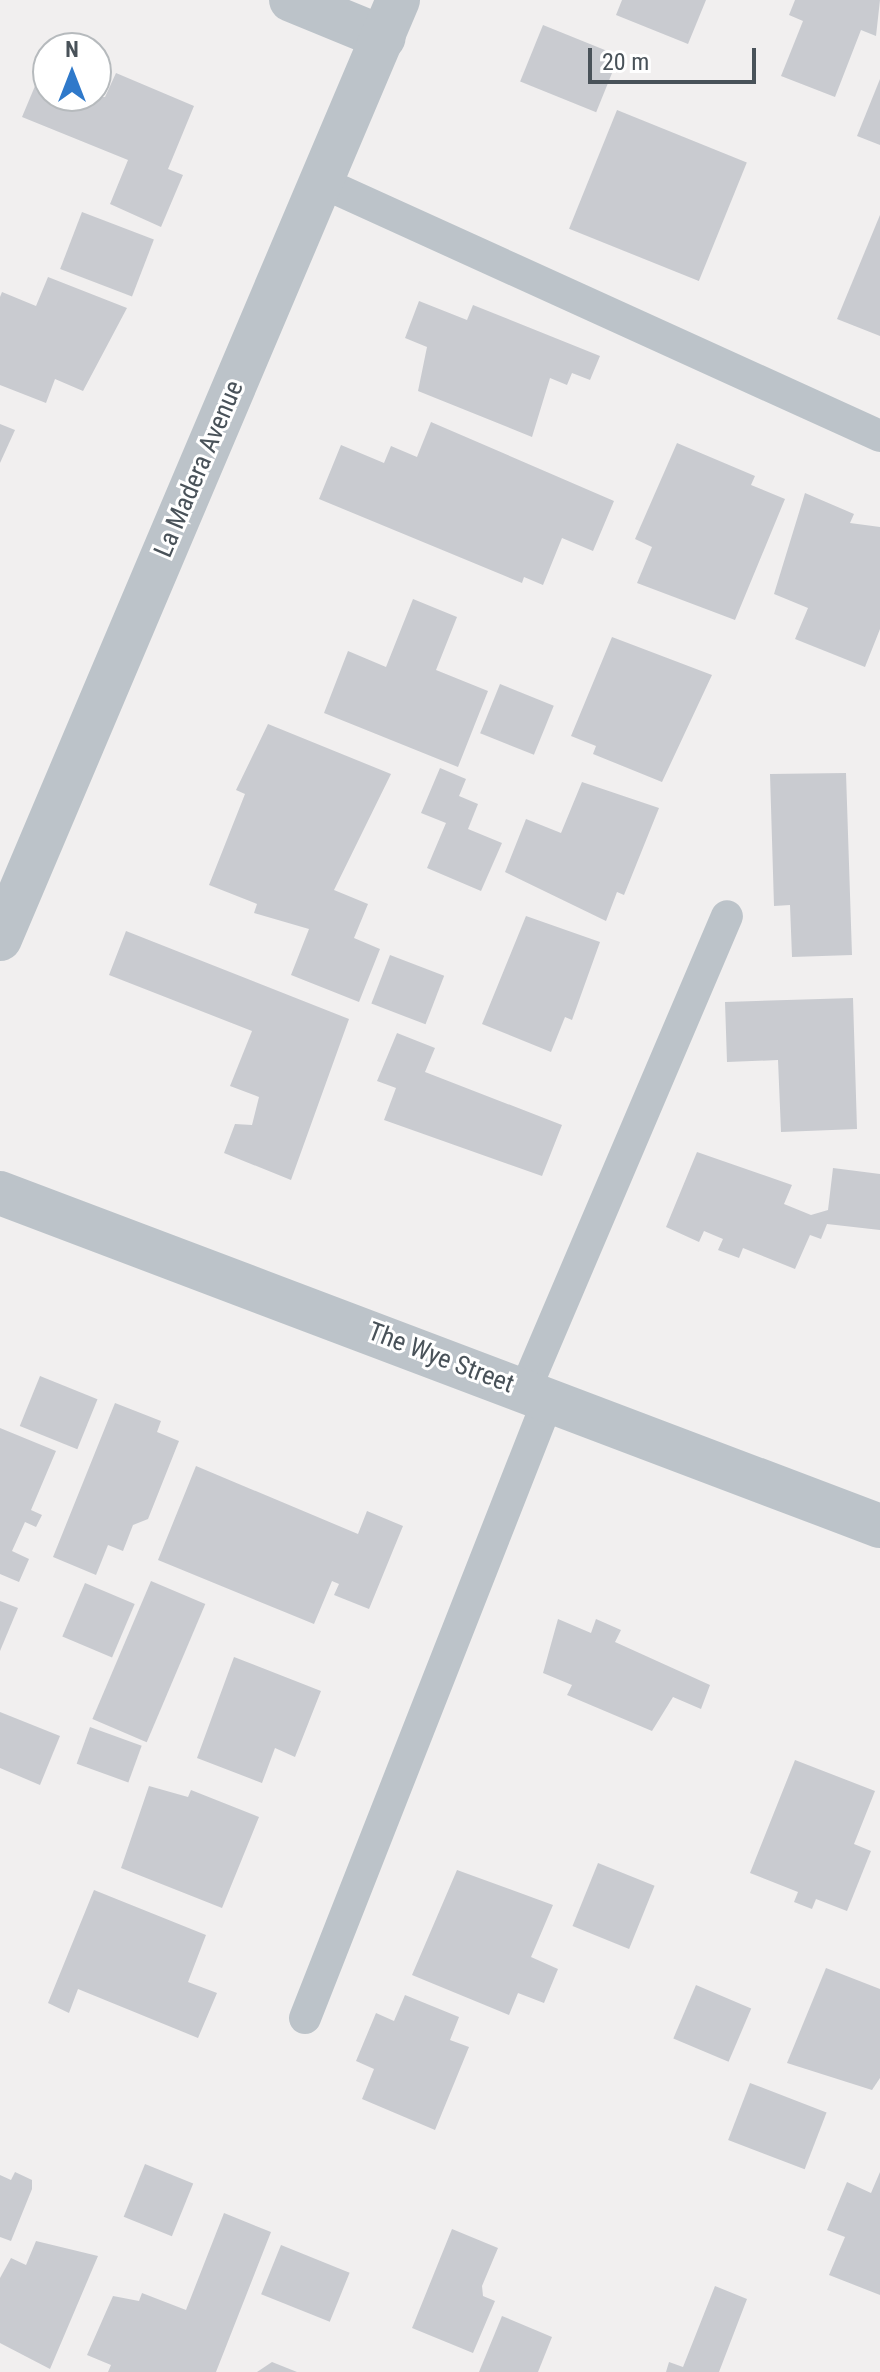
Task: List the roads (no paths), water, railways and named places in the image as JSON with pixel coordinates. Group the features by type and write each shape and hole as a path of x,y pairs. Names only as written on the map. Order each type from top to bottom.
{"street":[{"path":"291,0 391,19"},
{"name":"La Madera Avenue","path":"0,939 391,19"},
{"name":"The Wye Street","path":"0,1193 880,1526"}],"lane":[{"path":"321,182 880,436"},
{"path":"305,2018 537,1394 727,916"}]}
